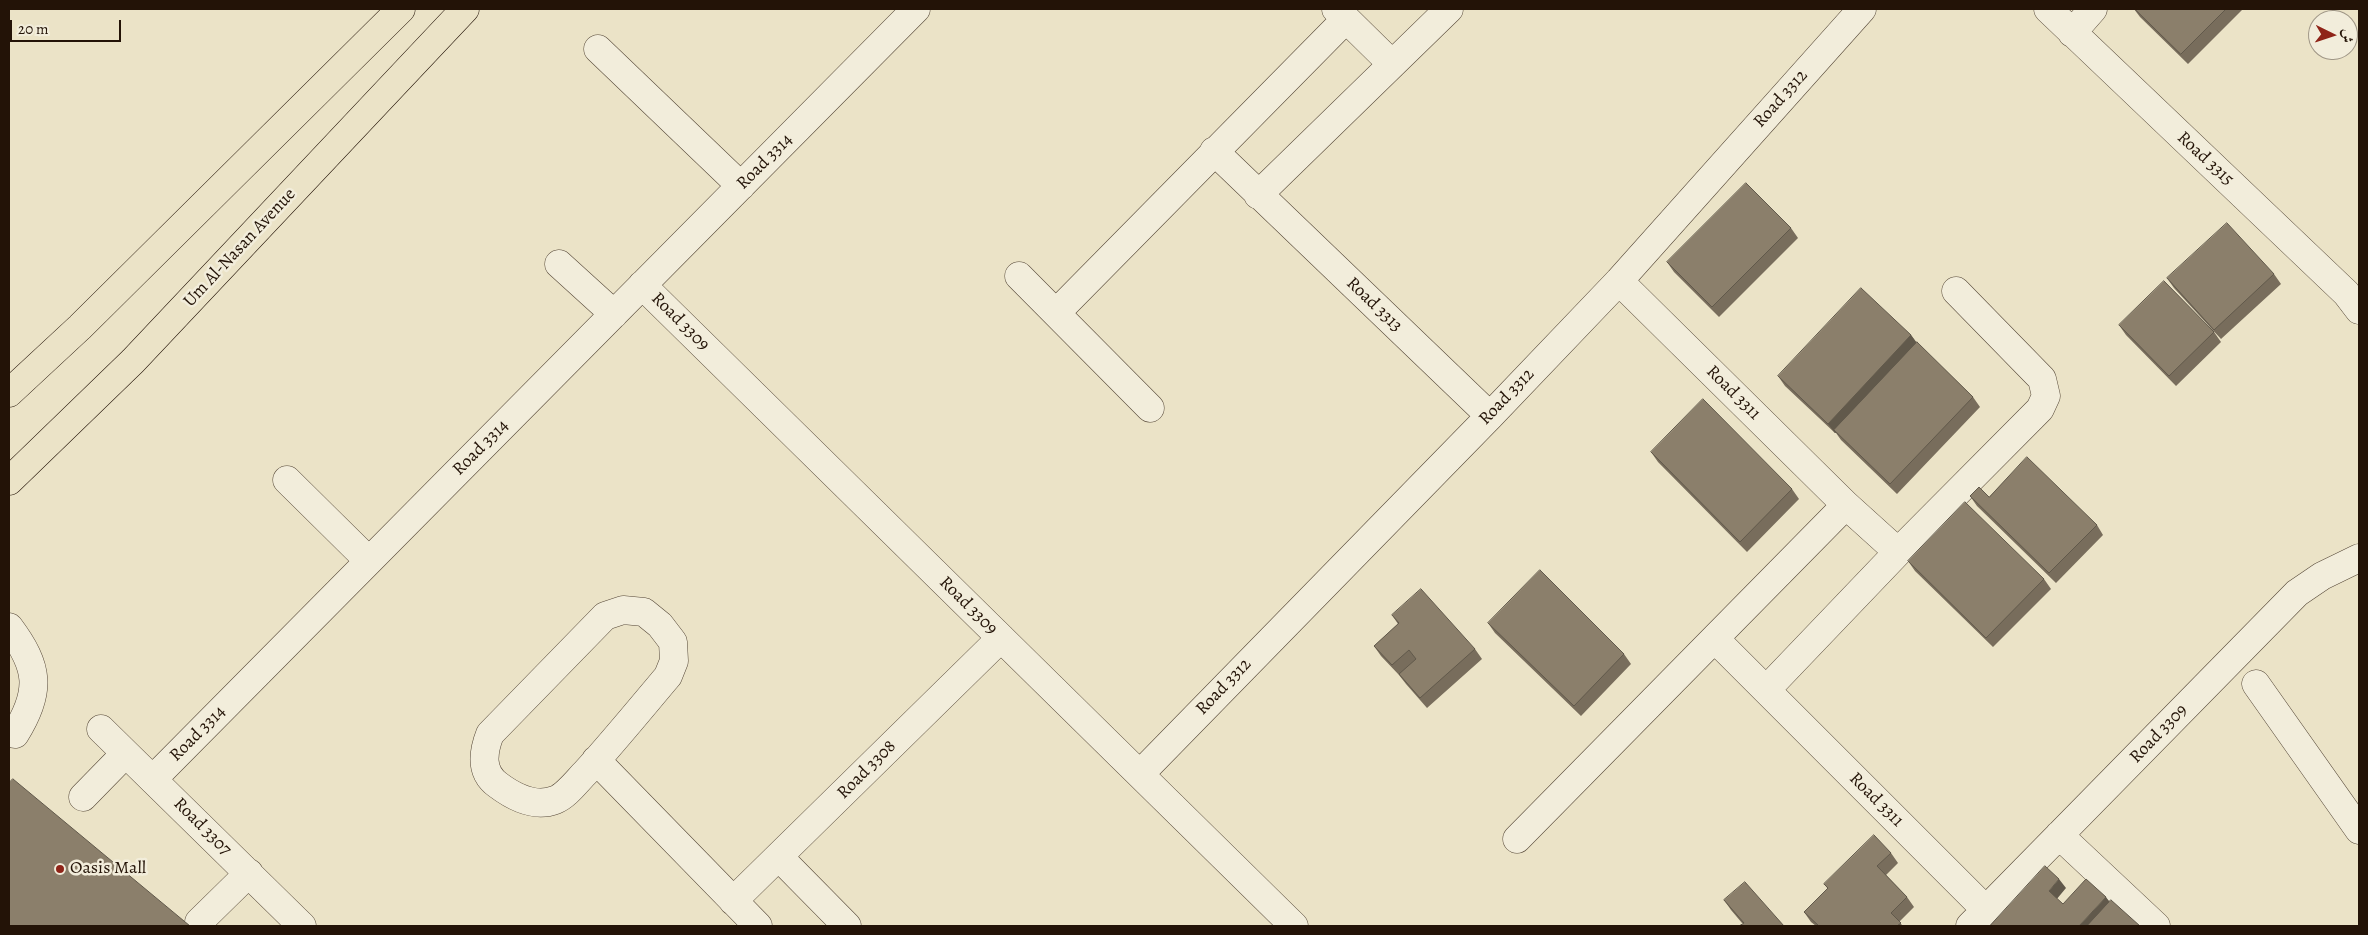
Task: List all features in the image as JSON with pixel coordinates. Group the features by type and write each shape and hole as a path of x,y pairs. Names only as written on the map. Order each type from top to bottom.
{"main road":[{"path":"9,393 80,327 401,9"},
{"name":"Um Al-Nasan Avenue","path":"9,481 133,361 466,9"}],"street":[{"name":"Road 3314","path":"154,779 916,9"},
{"path":"1258,195 1449,9"},
{"name":"Road 3312","path":"1140,774 1490,416 1619,281 1862,9"},
{"name":"Road 3315","path":"2048,9 2346,293 2359,310"},
{"path":"2072,33 2093,9"},
{"path":"1056,313 1214,151 1341,14 1392,64"},
{"path":"598,49 741,186"},
{"name":"Road 3313","path":"1214,151 1490,416"},
{"path":"559,264 614,314"},
{"path":"1018,276 1150,408"},
{"name":"Road 3311","path":"1619,281 1846,505 1898,552"},
{"name":"Road 3309","path":"642,285 1294,926"},
{"path":"1766,690 1898,552 2040,409 2046,396 2042,379 1956,291"},
{"path":"287,480 369,561"},
{"path":"1517,839 1846,505"},
{"name":"Road 3309","path":"1978,918 2297,593 2322,576 2359,558"},
{"path":"623,610 644,612 660,625 673,642 674,661 668,676 596,760 572,787 556,800 535,803 513,796 495,784 484,768 483,751 490,734 605,616 623,610"},
{"path":"9,627 24,648 33,669 34,692 27,714 14,734"},
{"name":"Road 3308","path":"733,901 1001,638"},
{"name":"Road 3311","path":"1715,639 1766,690 1978,918"},
{"path":"2256,684 2359,830"},
{"name":"Road 3307","path":"101,729 302,926"},
{"path":"83,797 125,754"},
{"path":"596,760 758,926"},
{"path":"2060,835 2156,926"},
{"path":"779,857 847,926"},
{"path":"199,922 249,873"}],"building":[{"path":"2135,9 2226,9 2181,54"},
{"path":"1746,183 1791,228 1712,307 1667,262"},
{"path":"2227,223 2274,274 2214,330 2167,278"},
{"path":"2164,281 2214,332 2169,376 2119,325"},
{"path":"1861,288 1911,335 1828,424 1778,376"},
{"path":"1917,342 1973,397 1890,484 1834,430"},
{"path":"1703,399 1792,489 1740,542 1651,452"},
{"path":"2027,457 2097,525 2049,573 1970,496 1979,487 1989,497"},
{"path":"1965,502 2044,579 1986,638 1908,561"},
{"path":"1540,570 1624,654 1574,706 1488,623"},
{"path":"1421,589 1475,649 1420,698 1399,674 1416,659 1409,650 1392,665 1374,646 1399,623 1392,615"},
{"name":"Oasis Mall","path":"13,779 190,926 9,926 9,783"},
{"path":"1874,835 1891,853 1877,866 1907,897 1891,913 1901,923 1897,926 1819,926 1804,912 1828,888 1824,884"},
{"path":"2045,866 2059,879 2049,891 2063,904 2086,879 2106,897 2079,926 1990,926"},
{"path":"1745,882 1784,926 1739,926 1744,923 1724,900"},
{"path":"2111,900 2140,926 2087,926"}],"place":[{"name":"Oasis Mall","path":"60,869"}]}
